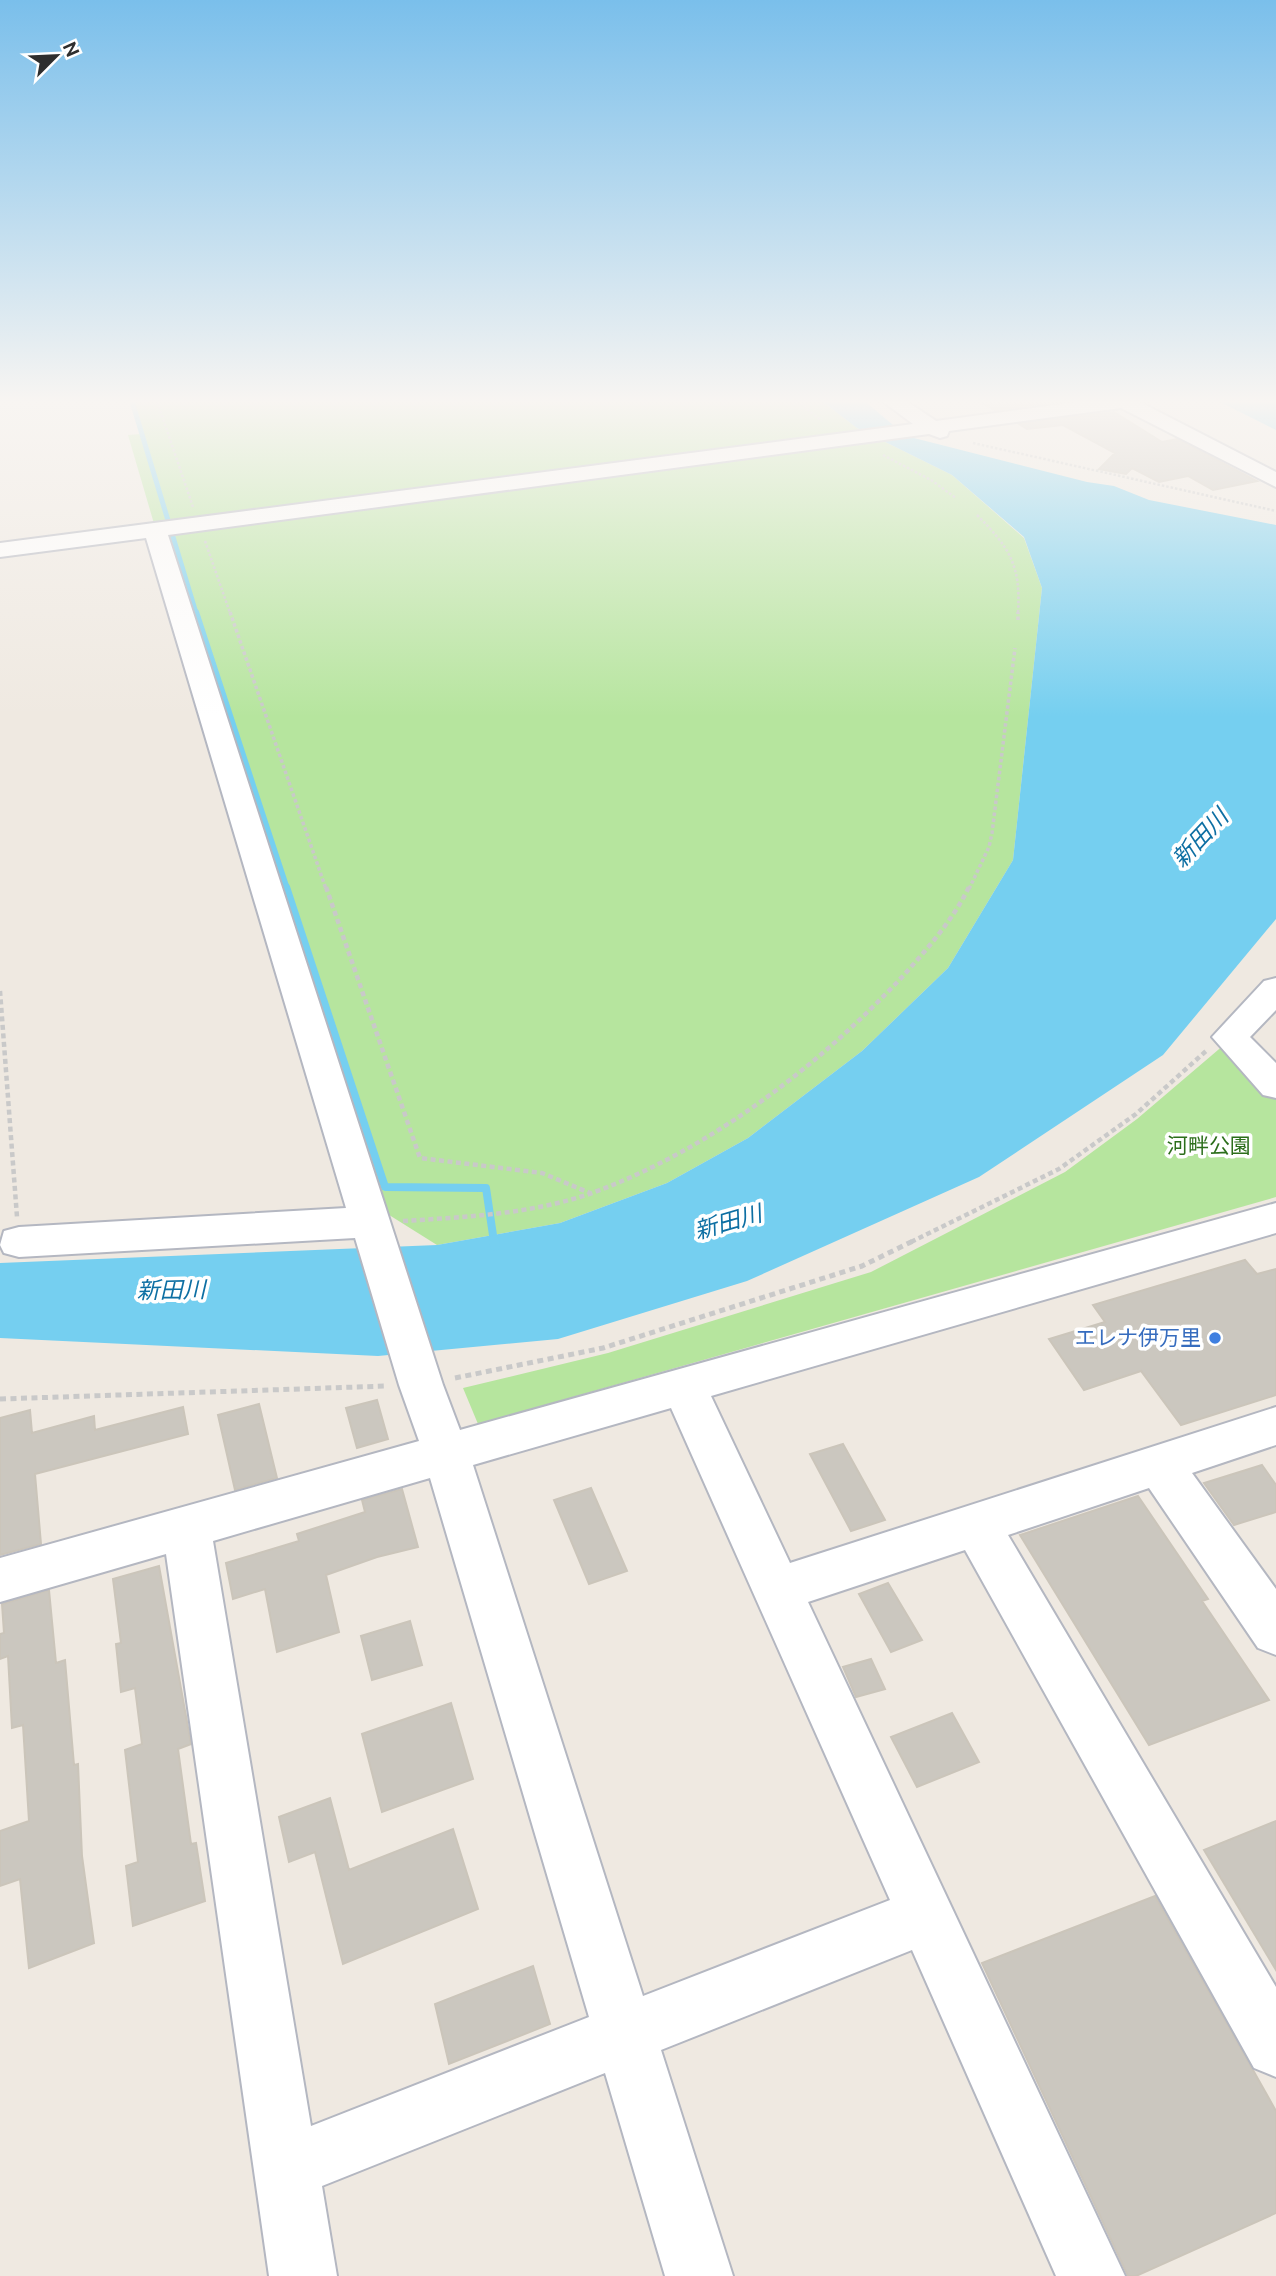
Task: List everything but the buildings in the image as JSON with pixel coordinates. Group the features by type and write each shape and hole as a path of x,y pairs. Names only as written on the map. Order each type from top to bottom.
{"street":[{"path":"0,550 345,504"},
{"path":"178,526 370,1222 421,1385 446,1453 699,2276"},
{"path":"1276,989 1230,1037 1276,1086"},
{"path":"0,1580 1276,1218"},
{"path":"19,1242 370,1222"},
{"path":"684,1387 1091,2276"},
{"path":"777,1590 1276,1426"},
{"path":"1159,1464 1276,1631"},
{"path":"976,1524 1276,2046"},
{"path":"186,1527 303,2276"},
{"path":"286,2168 926,1915"}],"path":[{"path":"174,504 178,526 420,1158 542,1172 590,1193"},
{"path":"1246,504 1276,511"},
{"path":"977,515 996,533 1019,570 1018,620"},
{"path":"370,1222 508,1213 590,1193 646,1169 730,1123 824,1050 905,977 922,958 967,895 990,845 1015,648"},
{"path":"0,991 19,1242"},
{"path":"0,1399 421,1385 603,1348 862,1266 1059,1169 1136,1115 1216,1041 1230,1037"}],"green space":[{"path":"148,504 985,504 1024,538 1042,588 1013,860 948,968 862,1051 748,1138 667,1183 560,1223 437,1245 378,1208"},
{"name":"河畔公園","path":"1225,1044 1276,1097 1276,1197 478,1424 463,1388 608,1353 871,1272 1065,1172 1137,1119"}],"water":[{"name":"新田川","path":"986,504 1170,504 1276,525 1276,919 1163,1055 979,1177 747,1281 558,1339 378,1356 0,1338 0,1263 437,1245 560,1223 667,1183 748,1138 862,1051 948,968 1013,860 1042,588 1024,537"}],"waterway":[{"path":"163,504 196,613"},
{"path":"196,612 287,889"},
{"path":"286,887 385,1187 486,1188 494,1242"},
{"path":"494,1240 495,1246"}],"place":[{"name":"エレナ伊万里","path":"1215,1338"}]}
